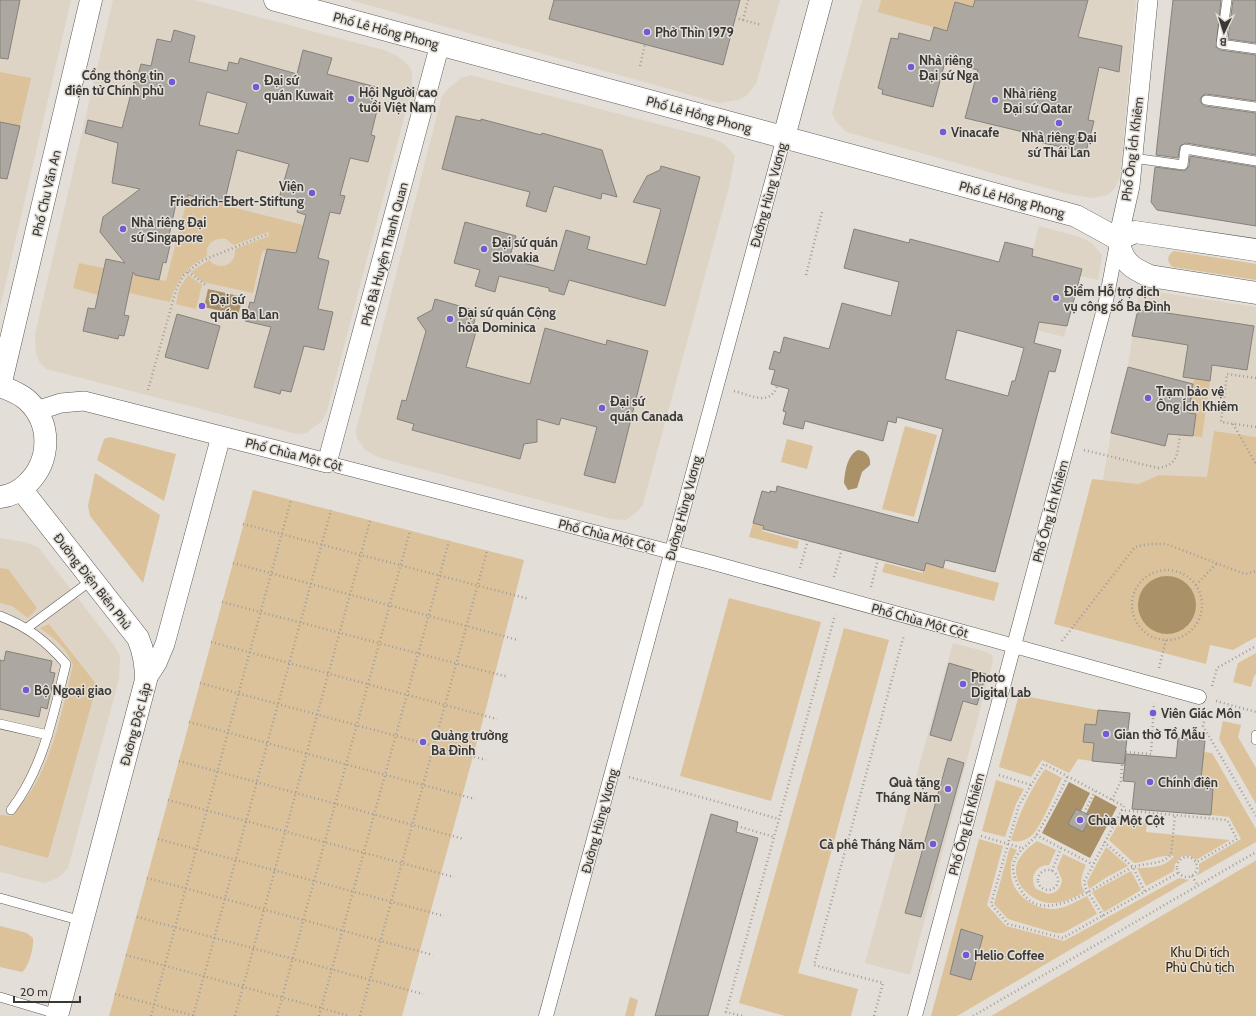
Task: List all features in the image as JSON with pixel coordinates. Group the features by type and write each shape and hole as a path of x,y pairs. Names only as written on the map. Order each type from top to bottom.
{"street":[{"name":"Phố Chu Văn An","path":"0,386 91,0"},
{"name":"Phố Lê Hồng Phong","path":"275,0 1076,216 1118,239"},
{"name":"Đường Hùng Vương","path":"546,1016 821,0"},
{"name":"Phố Ông Ích Khiêm","path":"915,1016 1106,301 1130,186 1148,0"},
{"name":"Phố Bà Huyện Thanh Quan","path":"327,463 440,44"},
{"path":"1256,250 1135,232 1118,239 1121,255 1135,270 1150,276 1256,292"},
{"path":"0,386 15,392 27,400 36,411 44,426 46,444 43,462 34,477 21,490 0,497"},
{"name":"Phố Chùa Một Cột","path":"36,411 61,403 84,402 672,552 1156,685 1206,696"},
{"name":"Đường Độc Lập","path":"57,1015 146,680 157,663 165,644 220,436"},
{"name":"Đường Điện Biên Phủ","path":"21,490 138,638 144,652 146,680"}],"lane":[{"path":"1227,0 1221,44 1256,49"},
{"path":"1206,100 1256,107"},
{"path":"1133,158 1182,165 1185,149 1256,161"},
{"path":"27,628 92,580"},
{"path":"0,616 27,628 49,644 66,664 48,735 33,775 23,794 11,810"},
{"path":"0,724 48,735"},
{"path":"1256,735 1256,740"},
{"path":"0,898 82,921"},
{"path":"0,997 57,1015"}],"path":[{"path":"743,20 748,0"},
{"path":"735,18 762,26"},
{"path":"640,66 645,44"},
{"path":"806,275 822,212"},
{"path":"148,390 176,290 183,276 201,261 268,234"},
{"path":"188,272 207,286"},
{"path":"1256,378 1227,374 1221,422 1256,427"},
{"path":"716,386 763,399 772,396 777,386"},
{"path":"1233,424 1256,464"},
{"path":"1067,446 1158,468 1169,466 1176,458 1180,435"},
{"path":"151,1016 291,500"},
{"path":"115,994 194,1016 331,510"},
{"path":"235,1016 370,520"},
{"path":"243,524 529,599"},
{"path":"277,1016 410,531"},
{"path":"805,551 808,540"},
{"path":"318,1016 449,541"},
{"path":"1052,656 1070,628 1135,547 1150,544 1166,544 1245,574 1256,571"},
{"path":"839,560 842,549"},
{"path":"360,1016 487,551"},
{"path":"876,570 878,559"},
{"path":"233,563 518,640"},
{"path":"1196,585 1217,563"},
{"path":"1160,571 1172,571 1183,574 1196,585 1202,602 1202,613 1197,623 1190,631 1180,637 1166,640 1148,634 1140,627 1134,617 1132,605 1140,584 1149,576 1160,571"},
{"path":"742,1016 726,1012 840,598"},
{"path":"222,602 508,677"},
{"path":"874,1016 883,983 814,965 909,617"},
{"path":"1126,752 1151,754 1156,685 1166,640"},
{"path":"211,642 497,719"},
{"path":"1256,646 1217,668 1206,696 1256,712"},
{"path":"200,683 486,760"},
{"path":"1206,713 1203,726 1256,816"},
{"path":"190,722 475,799"},
{"path":"179,761 464,839"},
{"path":"1103,916 1088,892 1084,882 1092,864 1124,806 1044,764 1019,805 991,904 1008,924 1063,938 1103,916 1145,892 1178,874"},
{"path":"1112,800 1120,781 1122,764"},
{"path":"981,768 997,775 1031,785"},
{"path":"612,772 779,819"},
{"path":"1067,777 1036,835 1022,848 1013,868 1017,883 1023,894 1034,903 1047,905 1063,904 1133,867 1167,859 1171,855 1175,815"},
{"path":"1084,812 1095,791"},
{"path":"168,800 454,878"},
{"path":"1121,810 1227,820 1237,839 1195,863"},
{"path":"737,826 774,837"},
{"path":"965,829 1022,848"},
{"path":"1036,835 1092,864"},
{"path":"158,839 444,916"},
{"path":"1104,842 1133,867 1145,892"},
{"path":"1052,871 1061,848"},
{"path":"973,1016 1256,854"},
{"path":"1190,858 1195,863 1197,869 1192,876 1184,877 1178,874 1177,864 1181,859 1190,858"},
{"path":"1045,870 1052,871 1056,875 1058,882 1054,888 1045,890 1040,886 1038,877 1045,870"},
{"path":"1192,876 1198,886"},
{"path":"147,878 433,955"},
{"path":"137,917 423,994"},
{"path":"126,955 350,1016"}],"shaded area":[{"path":"0,0 71,0 0,308"},
{"path":"113,0 195,0 387,51 399,57 409,66 412,73 412,88 327,411 322,421 306,433 297,434 46,369 40,363 36,354 35,334"},
{"path":"350,0 780,0 756,84 745,97 738,100 719,103"},
{"path":"862,0 1136,0 1120,176 1115,188 1107,195 1091,198 1064,193 846,132 835,120 832,113"},
{"path":"470,75 715,139 724,144 735,156 729,187 643,504 638,511 626,520 611,519 380,458 365,450 357,438 356,430 442,96 461,78"},
{"path":"1039,226 1080,237 1092,243 1102,255 1098,280 1080,276 1064,337 1014,324"},
{"path":"208,289 243,297 238,315 204,307"},
{"path":"1139,289 1256,307 1256,437 1214,431 1208,477 1159,475 1140,484 1103,480 1111,433 1128,367"},
{"path":"858,450 867,454 870,459 870,465 862,472 857,488 848,490 844,483 846,469 851,456"},
{"path":"0,538 24,542 38,547 114,645 120,656 119,679 68,868 58,878 44,883 0,872"},
{"path":"1161,576 1173,576 1188,584 1196,599 1196,611 1188,626 1173,634 1161,634 1146,626 1138,611 1138,599 1146,584"},
{"path":"953,643 987,652 992,655 993,661 910,975 865,963"},
{"path":"1069,782 1090,793 1081,811 1086,814 1095,795 1117,807 1090,858 1042,833"}],"green space":[{"path":"881,0 975,0 973,7 955,2 949,24 968,29 966,36 878,12"},
{"path":"0,72 31,78 20,126 0,122"},
{"path":"188,196 303,225 296,253 267,249 262,252 253,293 203,282 191,272 209,260 218,266 230,263 235,255 235,249 269,236 268,232 234,245 226,239 218,239 211,242 207,248 207,256 194,264 183,275 172,294 170,302 129,293 98,295 73,288 79,263 166,281"},
{"path":"1174,251 1256,264 1256,280 1173,267 1169,263 1168,259 1170,254"},
{"path":"188,275 202,285 196,309 176,304 179,289"},
{"path":"1194,379 1210,381 1202,437 1193,436 1196,414 1189,413"},
{"path":"905,426 937,435 914,517 882,509"},
{"path":"1214,431 1256,437 1256,637 1233,650 1210,645 1206,664 1054,624 1092,479 1139,484 1159,475 1207,477"},
{"path":"110,437 176,454 164,501 97,460 104,439"},
{"path":"787,439 813,446 807,469 781,462"},
{"path":"95,473 160,515 143,583 90,516 88,506"},
{"name":"Quảng trường Ba Đình","path":"253,490 524,560 484,716 402,1016 109,1016"},
{"path":"753,523 764,526 762,531 799,541 797,549 749,537"},
{"path":"885,563 923,573 926,563 999,583 994,601 882,572"},
{"path":"0,568 8,569 37,608 28,618 12,606 0,603"},
{"path":"729,598 821,622 771,801 680,776"},
{"path":"49,624 97,685 48,858 0,845 0,815 11,816 25,800 45,765 58,726 73,665 64,649 40,628"},
{"path":"844,628 889,640 798,973 858,989 851,1016 785,1016 739,1003"},
{"path":"1256,653 1256,674 1251,687 1233,682 1238,663"},
{"path":"1019,695 1098,710 1096,725 1085,724 1083,741 1094,743 1092,761 1078,759 1069,773 1042,760 1031,777 999,767"},
{"path":"1223,721 1241,725 1238,737 1256,768 1256,804 1219,739"},
{"path":"1204,752 1212,753 1256,829 1256,842 1196,876 1199,871 1199,864 1241,839 1229,817 1211,815 1213,789 1170,786 1203,760"},
{"path":"1045,769 1062,778 1049,807 1038,828 1032,835 1020,841 1011,840 1025,803"},
{"path":"996,780 1024,789 1016,804 1005,837 982,831"},
{"path":"1121,819 1147,823 1146,832 1230,840 1196,860 1190,856 1182,856 1175,864 1174,871 1146,886 1137,868 1162,865 1171,860 1174,856 1164,856 1134,863 1109,840"},
{"path":"979,839 1003,846 987,905 1006,926 1064,941 1179,878 1189,880 957,1016 931,1016"},
{"path":"1037,841 1056,850 1049,865 1040,867 1035,873 1033,881 1036,889 1048,894 1056,892 1062,880 1057,868 1063,854 1086,865 1081,882 1085,892 1073,898 1055,903 1043,902 1029,895 1019,883 1016,869 1018,861 1022,855"},
{"path":"1010,847 1017,850 1011,867 1013,884 1023,898 1030,903 1046,909 1055,909 1067,906 1087,896 1097,914 1063,933 1055,933 1008,919 994,904"},
{"path":"1106,847 1128,866 1089,889 1087,882"},
{"name":"Khu Di tích Phủ Chủ tịch","path":"1256,860 1256,1016 991,1016 1255,861"},
{"path":"1131,871 1141,890 1104,912 1092,892"},
{"path":"0,926 27,933 33,938 33,946 27,966 22,972 0,967"},
{"path":"630,997 638,1000 634,1016 625,1016"}],"building":[{"path":"0,0 20,0 8,59 0,58"},
{"path":"554,0 740,0 723,65 549,19"},
{"path":"975,0 1088,0 1078,37 1122,46 1119,72 1099,67 1088,120 1094,121 1086,152 1038,142 1040,136 965,118 978,70 945,62 933,107 882,94 883,90 878,88 891,38 898,39 899,33 930,41 934,27 947,31 955,2 973,7"},
{"path":"1173,0 1221,0 1216,47 1220,50 1256,55 1256,101 1206,94 1202,96 1200,100 1205,106 1256,113 1256,155 1186,143 1180,146 1178,158 1156,155"},
{"path":"1233,0 1256,0 1256,43 1228,39"},
{"path":"174,30 195,36 189,62 227,71 229,62 238,64 240,58 297,74 303,50 332,58 327,74 376,87 371,104 378,106 371,135 375,136 368,162 350,158 340,195 345,196 340,214 330,212 318,258 329,261 318,309 333,312 324,350 304,346 291,392 281,390 280,394 254,387 271,327 245,321 250,302 254,303 267,249 296,253 306,215 297,212 299,203 279,198 289,164 237,150 224,204 188,195 187,201 177,199 168,240 171,241 166,263 163,262 159,280 135,275 133,272 124,315 129,316 124,336 119,335 118,339 83,331 88,308 95,309 106,259 125,263 100,232 103,217 140,189 112,183 118,143 85,133 88,120 122,128 134,82 136,82 141,64 151,66 157,39 171,42","holes":["207,92 247,103 238,134 199,125"]},
{"path":"456,116 481,121 481,119 541,135 542,133 602,150 617,197 602,193 601,199 554,186 546,212 526,206 530,192 442,169"},
{"path":"0,122 20,126 7,179 0,178"},
{"path":"1190,156 1256,167 1256,226 1157,210 1151,202 1155,167 1185,171 1189,166"},
{"path":"661,166 700,177 665,306 569,280 564,295 549,291 549,288 499,276 495,292 475,286 480,270 454,263 465,222 516,236 509,259 554,271 566,230 590,237 587,249 646,265 661,209 633,202 647,176 660,170"},
{"path":"854,229 909,243 910,239 999,262 1005,242 1033,249 1032,256 1082,269 1067,326 1039,322 1034,343 1061,350 1055,372 1049,371 995,572 945,560 943,568 926,563 924,571 763,529 764,526 753,523 762,491 770,493 770,491 776,492 777,486 918,523 943,429 897,417 896,423 888,421 883,441 805,421 803,429 783,424 786,412 783,411 789,389 771,384 775,370 769,369 774,351 780,353 784,337 829,349 842,303 891,316 899,282 844,268","holes":["957,330 1024,348 1015,381 1012,381 1008,396 945,379"]},
{"path":"435,299 477,311 473,327 477,328 466,367 530,384 545,328 606,345 607,340 648,351 615,483 584,475 597,427 561,418 559,425 537,419 537,442 524,444 520,459 412,430 414,424 397,419 402,400 406,401 426,331 417,318 432,310"},
{"path":"1147,310 1254,326 1247,370 1212,365 1210,381 1183,377 1188,345 1132,336 1137,314 1141,311"},
{"path":"177,314 220,326 208,369 165,357"},
{"name":"Trạm bảo vệ Ông Ích Khiêm","path":"1128,367 1193,384 1189,413 1196,414 1193,436 1168,434 1165,446 1111,433"},
{"name":"Bộ Ngoại giao","path":"6,651 52,661 50,672 55,673 47,709 41,707 39,717 0,709 0,660 4,661"},
{"path":"949,663 986,674 977,705 963,701 951,741 930,735"},
{"name":"Gian thờ Tổ Mẫu","path":"1098,710 1130,713 1124,764 1092,761 1094,743 1083,742 1085,724 1096,725"},
{"path":"1178,738 1205,741 1200,788 1213,789 1211,815 1132,809 1135,782 1123,781 1126,754 1176,758"},
{"path":"948,758 964,763 921,917 905,913"},
{"name":"Chùa Một Cột","path":"1076,809 1091,816 1083,832 1068,824"},
{"path":"711,814 738,822 736,832 758,838 708,1016 655,1016"},
{"name":"Helio Coffee","path":"961,929 983,936 971,980 950,974"}],"place":[{"name":"Phở Thìn 1979","path":"647,32"},
{"name":"Nhà riêng Đại sứ Nga","path":"911,67"},
{"name":"Cổng thông tin điện tử Chính phủ","path":"172,82"},
{"name":"Đại sứ quán Kuwait","path":"256,87"},
{"name":"Hội Người cao tuổi Việt Nam","path":"351,99"},
{"name":"Nhà riêng Đại sứ Qatar","path":"995,100"},
{"name":"Nhà riêng Đại sứ Thái Lan","path":"1059,123"},
{"name":"Vinacafe","path":"943,132"},
{"name":"Viện Friedrich-Ebert-Stiftung","path":"312,193"},
{"name":"Nhà riêng Đại sứ Singapore","path":"123,229"},
{"name":"Đại sứ quán Slovakia","path":"484,249"},
{"name":"Điểm Hỗ trợ dịch vụ công số Ba Đình","path":"1056,298"},
{"name":"Đại sứ quán Ba Lan","path":"202,306"},
{"name":"Đại sứ quán Cộng hòa Dominica","path":"450,319"},
{"name":"Trạm bảo vệ Ông Ích Khiêm","path":"1148,398"},
{"name":"Đại sứ quán Canada","path":"602,408"},
{"name":"Photo Digital Lab","path":"963,684"},
{"name":"Bộ Ngoại giao","path":"26,690"},
{"name":"Viên Giác Môn","path":"1153,713"},
{"name":"Gian thờ Tổ Mẫu","path":"1106,734"},
{"name":"Quảng trường Ba Đình","path":"423,742"},
{"name":"Chính điện","path":"1150,782"},
{"name":"Quà tặng Tháng Năm","path":"948,789"},
{"name":"Chùa Một Cột","path":"1080,820"},
{"name":"Cà phê Tháng Năm","path":"933,844"},
{"name":"Helio Coffee","path":"966,955"}]}
